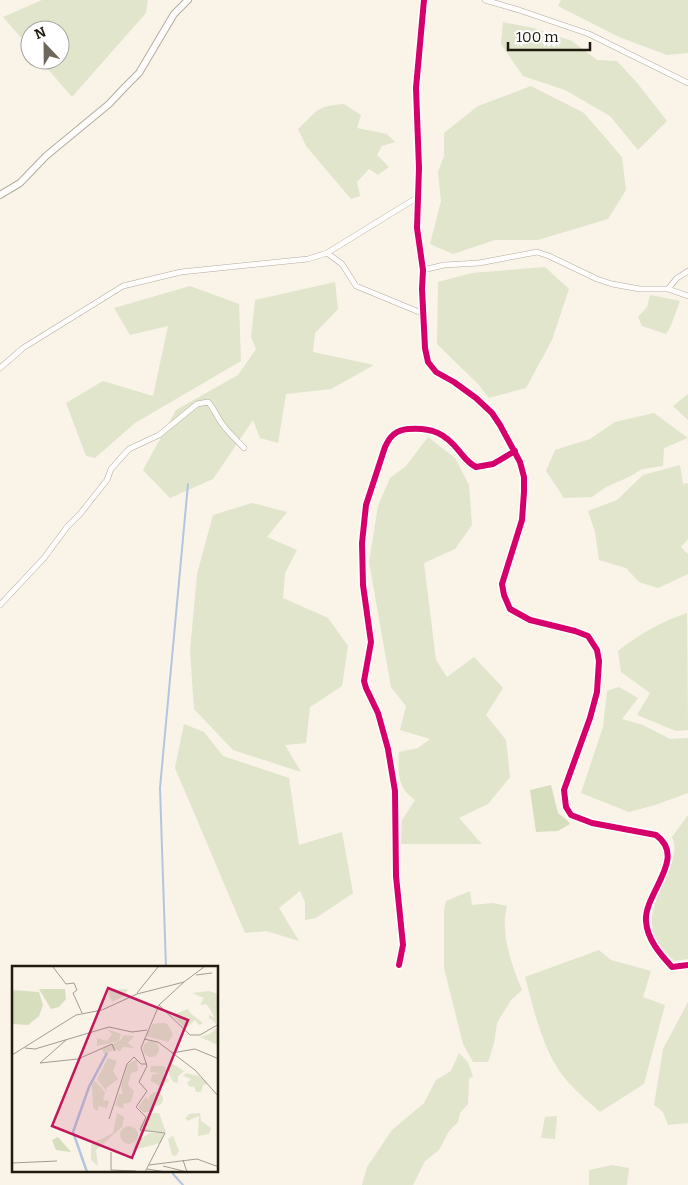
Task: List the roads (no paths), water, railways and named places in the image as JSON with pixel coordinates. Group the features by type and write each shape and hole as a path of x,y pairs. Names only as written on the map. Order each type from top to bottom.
{"street":[{"path":"0,195 20,183 46,156 108,104 125,87 144,64 174,14 188,0"},
{"path":"424,0 416,88 417,228 423,270 424,348 428,362 436,372 476,398 492,413 520,462 524,477 522,520 502,584 504,595 510,608 530,620 588,636 596,650 599,662 597,692 587,727 564,790 566,808 570,815 592,823 656,835 665,840 669,851 670,865 646,909 647,930 655,946 672,967 688,965"},
{"path":"485,0 589,34 688,83"},
{"path":"0,368 23,348 123,286 181,272 308,259 327,253 418,196"},
{"path":"423,270 444,265 479,263 537,252 612,284 640,289 668,289 688,296"},
{"path":"327,253 342,264 356,286 424,314"},
{"path":"668,289 677,278 688,271"},
{"path":"0,605 44,558 66,526 80,514 107,480 111,469 129,449 159,435 197,404 208,402 214,408 228,431 244,448"},
{"path":"399,965 403,945 396,876 395,791 388,749 378,713 364,681 371,642 363,585 362,543 366,505 385,446 396,432 411,429 428,429 450,442 465,460 476,467 493,464 515,451"}],"waterway":[{"path":"166,966 160,788 188,484"},
{"path":"173,1172 183,1185"}]}
